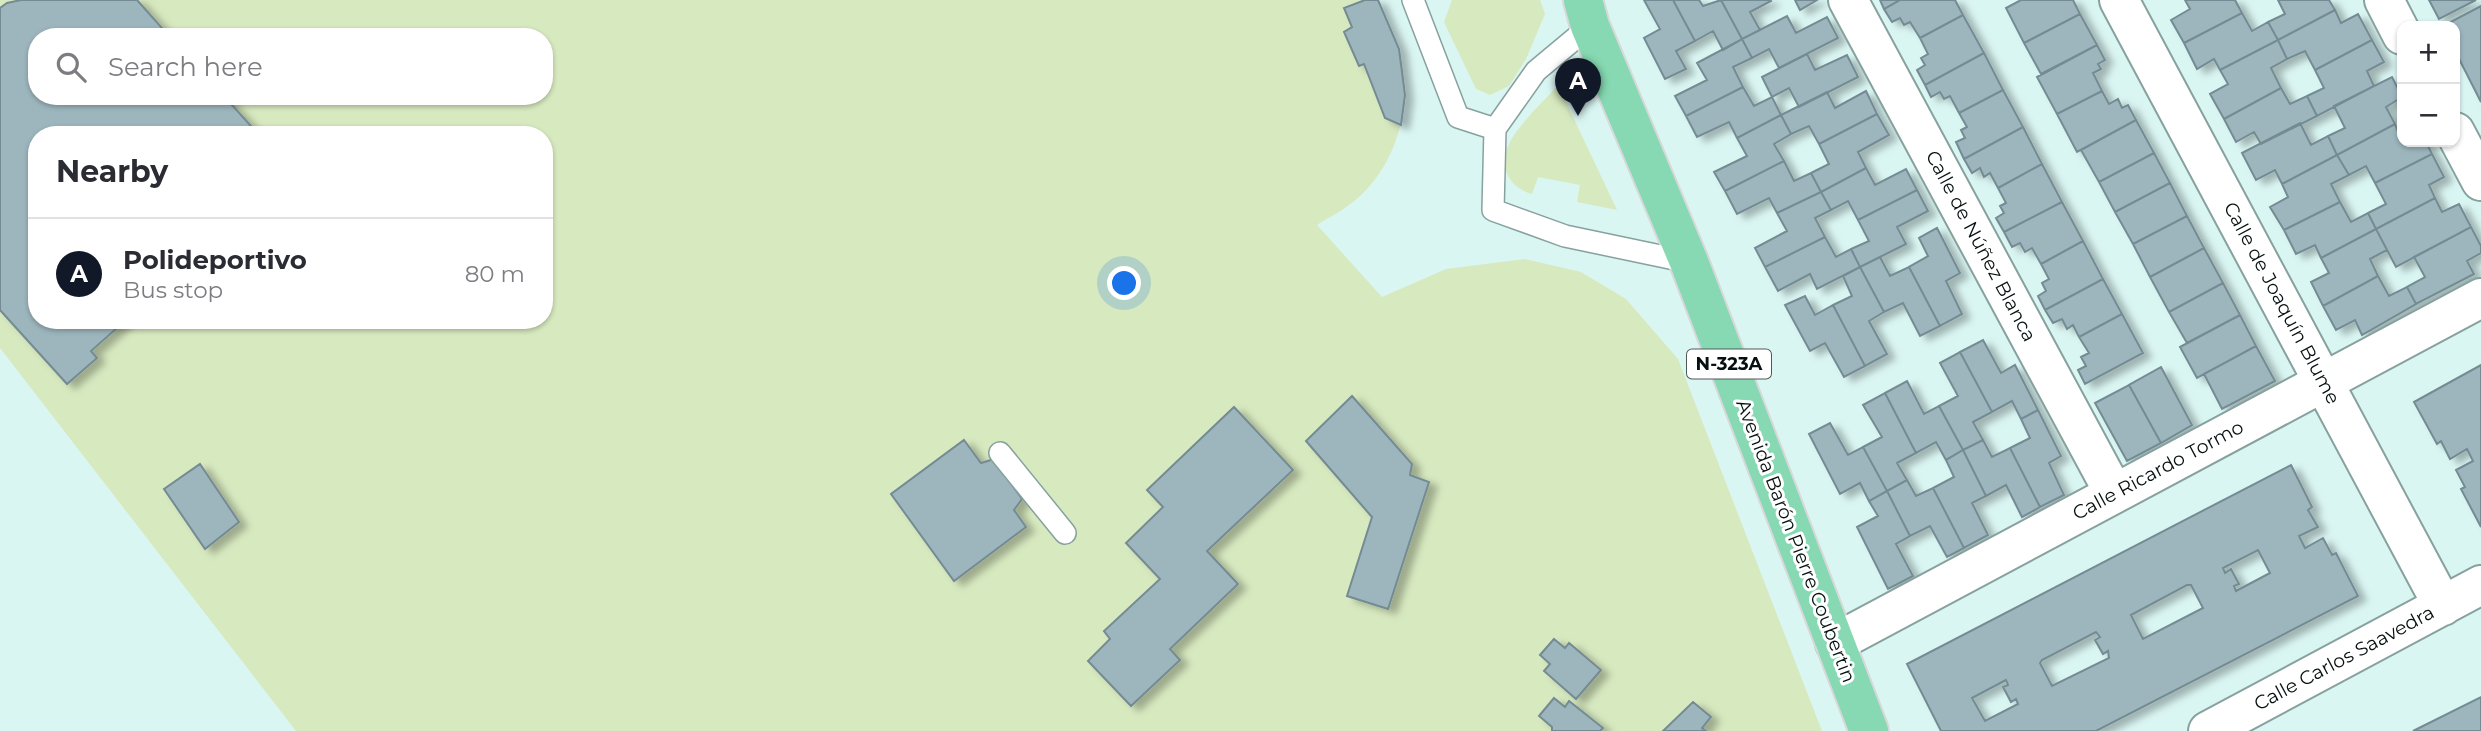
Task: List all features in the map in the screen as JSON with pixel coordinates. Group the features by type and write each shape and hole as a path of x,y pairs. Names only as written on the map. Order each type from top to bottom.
{"main road":[{"name":"Avenida Barón Pierre Coubertin","path":"1586,13 1689,262 1869,731"}],"street":[{"name":"Calle de Núñez Blanca","path":"1848,0 2114,492"},
{"name":"Calle de Joaquín Blume","path":"2119,0 2443,606"},
{"path":"2384,0 2397,25"},
{"path":"2460,141 2481,181"},
{"name":"Calle Ricardo Tormo","path":"1835,643 2481,298"},
{"name":"Calle Carlos Saavedra","path":"2208,731 2481,586"}],"lane":[{"path":"1413,0 1458,117 1495,129"},
{"path":"1586,13 1536,71 1495,129 1493,210 1565,236 1689,262"},
{"path":"1000,453 1065,533"}],"green space":[{"path":"0,0 1378,0 1397,44 1403,71 1405,92 1398,135 1379,174 1365,191 1345,208 1317,225 1382,297 1446,269 1525,259 1581,272 1626,299 1678,359 1822,731 296,731 0,348"},
{"path":"1452,0 1540,0 1545,14 1526,59 1509,86 1490,95 1476,89 1444,22"},
{"path":"1558,85 1617,210 1577,202 1580,185 1538,177 1532,194 1517,187 1508,175 1504,161 1513,137"}],"building":[{"path":"21,0 137,0 162,28 28,28 28,105 232,105 251,126 28,126 28,329 116,329 91,351 97,358 67,384 0,310 0,8 7,3"},
{"path":"1365,0 1378,0 1399,49 1405,95 1401,125 1385,118 1364,64 1359,66 1344,32 1352,27 1344,8"},
{"path":"1644,0 1673,0 1695,41 1676,51 1686,69 1665,79 1644,38 1660,29"},
{"path":"1673,0 1699,0 1703,6 1721,0 1742,39 1723,50 1713,31 1695,41"},
{"path":"1721,0 1771,1 1750,12 1760,30 1742,39"},
{"path":"1795,0 1817,0 1800,10"},
{"path":"1880,0 1900,0 1884,9"},
{"path":"1900,0 1955,0 1963,15 1920,38 1910,22 1904,25 1900,18 1892,22 1884,9"},
{"path":"2021,0 2073,0 2080,14 2024,43 2006,8"},
{"path":"2185,0 2235,0 2242,13 2184,43 2171,20 2190,9"},
{"path":"2278,0 2329,0 2335,10 2278,40 2268,22 2285,14"},
{"path":"2429,0 2476,0 2439,19"},
{"path":"2481,6 2481,102 2460,61 2460,21 2452,21"},
{"path":"2335,10 2341,23 2358,14 2372,40 2315,70 2305,51 2287,59 2278,40"},
{"path":"2242,13 2252,31 2268,22 2278,40 2220,70 2214,59 2197,69 2184,43"},
{"path":"2080,14 2097,45 2041,74 2024,43"},
{"path":"1963,15 1984,53 1925,85 1917,70 1925,65 1921,58 1928,54 1920,38"},
{"path":"1787,16 1796,33 1827,17 1838,38 1779,68 1769,49 1752,58 1742,39"},
{"path":"1742,39 1752,58 1733,67 1743,87 1686,116 1675,96 1707,80 1697,63"},
{"path":"2278,40 2287,59 2271,68 2281,88 2224,119 2210,94 2228,84 2220,70"},
{"path":"2372,40 2384,62 2367,71 2374,86 2317,116 2307,96 2324,88 2315,70"},
{"path":"2097,45 2105,60 2098,64 2101,69 2093,73 2102,91 2057,114 2037,77"},
{"path":"1984,53 2003,90 1959,113 1950,96 1944,99 1940,92 1931,97 1925,85"},
{"path":"1807,54 1815,70 1847,55 1858,77 1799,107 1789,88 1772,97 1762,77"},
{"path":"2392,77 2397,87 2397,100 2386,107 2395,124 2337,155 2328,136 2345,128 2334,106"},
{"path":"1743,87 1754,106 1772,97 1781,115 1737,138 1729,122 1697,137 1686,116"},
{"path":"2281,88 2290,104 2307,96 2317,116 2261,144 2254,132 2236,142 2224,119"},
{"path":"2003,90 2023,127 1964,159 1956,142 1965,138 1961,130 1967,127 1959,113"},
{"path":"1866,91 1877,114 1819,144 1809,126 1791,134 1781,115 1827,92 1835,108"},
{"path":"2102,91 2109,104 2118,99 2122,108 2128,105 2136,120 2077,152 2057,114"},
{"path":"1877,114 1889,135 1858,152 1866,168 1821,192 1811,173 1829,164 1819,144"},
{"path":"1781,115 1791,134 1774,144 1784,161 1725,191 1714,172 1747,156 1737,138"},
{"path":"2136,120 2154,153 2099,182 2081,150"},
{"path":"2300,123 2311,145 2328,136 2337,155 2282,184 2275,170 2256,180 2242,153"},
{"path":"2395,124 2397,147 2428,147 2432,154 2375,183 2366,166 2349,175 2337,155"},
{"path":"2023,127 2042,164 1998,188 1990,173 1984,177 1980,168 1972,173 1964,159"},
{"path":"2154,153 2170,183 2115,212 2099,182"},
{"path":"2432,154 2444,177 2429,185 2435,198 2376,229 2368,213 2386,204 2375,183"},
{"path":"2337,155 2349,175 2331,184 2340,202 2284,230 2270,207 2288,197 2282,184"},
{"path":"1784,161 1794,181 1811,173 1821,192 1777,213 1769,198 1737,214 1725,191"},
{"path":"2042,164 2062,202 2004,232 1996,218 2004,213 2000,206 2006,203 1998,188"},
{"path":"1866,168 1875,185 1906,169 1917,190 1858,220 1848,201 1831,210 1821,192"},
{"path":"2170,183 2187,216 2133,244 2115,212"},
{"path":"1917,190 1928,211 1897,227 1906,244 1860,267 1851,249 1869,241 1858,220"},
{"path":"1821,192 1831,210 1815,218 1825,237 1765,267 1755,248 1787,231 1777,213"},
{"path":"2435,198 2442,212 2459,204 2471,227 2396,267 2376,229"},
{"path":"2062,202 2083,241 2041,264 2032,248 2025,252 2020,243 2012,247 2004,232"},
{"path":"2340,202 2351,222 2368,213 2376,229 2321,258 2315,245 2296,254 2284,230"},
{"path":"2187,216 2204,248 2150,277 2133,244"},
{"path":"2471,227 2481,246 2481,253 2467,261 2474,274 2416,304 2407,287 2425,277 2414,257"},
{"path":"1937,228 1960,273 1946,281 1962,314 1940,326 1909,267 1928,256 1919,238"},
{"path":"2376,229 2387,250 2370,259 2378,276 2323,306 2311,282 2329,273 2321,258"},
{"path":"1825,237 1836,257 1851,249 1860,267 1817,289 1810,274 1778,291 1765,267"},
{"path":"2083,241 2103,279 2045,310 2038,296 2046,291 2042,283 2049,279 2041,264"},
{"path":"2204,248 2223,283 2169,312 2150,277"},
{"path":"1880,257 1890,276 1909,267 1940,326 1920,336 1903,303 1884,312 1860,267"},
{"path":"1860,267 1884,312 1869,321 1887,354 1865,366 1833,305 1852,296 1843,276"},
{"path":"2378,276 2389,296 2407,287 2416,304 2362,335 2355,320 2336,330 2323,306"},
{"path":"2103,279 2122,314 2079,337 2073,325 2067,329 2062,319 2053,323 2045,310"},
{"path":"2223,283 2240,315 2187,343 2169,312"},
{"path":"1805,296 1815,315 1833,305 1865,366 1844,377 1825,343 1810,351 1785,305"},
{"path":"2122,314 2143,353 2085,384 2078,370 2086,366 2081,357 2089,353 2079,337"},
{"path":"2240,315 2256,346 2197,378 2180,347"},
{"path":"1983,340 2001,373 2015,365 2038,410 2021,419 2012,401 1992,412 1960,352"},
{"path":"2256,346 2275,381 2222,409 2204,374"},
{"path":"1960,352 1992,412 1973,422 1983,440 1963,450 1939,406 1958,396 1940,363"},
{"path":"2481,365 2481,527 2461,489 2465,487 2456,470 2473,461 2467,449 2450,459 2441,441 2437,444 2414,402"},
{"path":"2161,367 2192,425 2161,443 2129,385"},
{"path":"1907,381 1924,414 1939,406 1963,450 1946,460 1936,442 1916,453 1885,393"},
{"path":"2129,385 2161,443 2127,461 2095,403"},
{"path":"1885,393 1916,453 1897,463 1907,480 1887,491 1863,447 1882,437 1863,405"},
{"path":"1352,396 1412,464 1410,475 1429,482 1388,609 1347,596 1372,517 1306,441"},
{"path":"1234,407 1293,470 1207,551 1238,584 1170,649 1180,660 1131,706 1088,661 1110,639 1104,631 1160,579 1126,543 1163,507 1147,490"},
{"path":"2038,410 2061,456 2049,463 2064,495 2040,507 2010,448 2030,438 2021,419"},
{"path":"1830,423 1848,455 1863,447 1887,491 1869,501 1860,483 1840,494 1809,434"},
{"path":"964,440 981,463 994,459 1022,499 1014,510 1026,527 954,581 891,494"},
{"path":"1983,440 1992,457 2010,448 2040,507 2022,517 2006,485 1986,496 1963,450"},
{"path":"1963,450 1986,496 1972,503 1988,535 1964,548 1933,488 1954,477 1946,460"},
{"path":"200,464 239,522 205,549 164,489"},
{"path":"2291,465 2312,507 2308,510 2318,527 2299,536 2305,548 2323,538 2332,555 2336,553 2358,596 2096,731 1941,731 1907,664","holes":["2258,550 2270,573 2236,591 2234,586 2239,584 2231,569 2225,573 2223,568","2187,585 2191,585 2203,608 2143,639 2131,615","2096,632 2100,637 2095,640 2103,654 2108,651 2109,658 2052,686 2040,663","2006,680 2008,685 2003,687 2011,702 2016,699 2018,704 1985,721 1972,698"]},
{"path":"1907,480 1916,496 1933,488 1964,548 1947,557 1930,526 1910,536 1887,491"},
{"path":"1887,491 1910,536 1896,544 1913,576 1888,589 1857,527 1878,516 1869,501"},
{"path":"1554,639 1565,648 1569,643 1601,670 1576,699 1544,671 1550,664 1540,655"},
{"path":"2481,697 2481,731 2413,731"},
{"path":"1554,698 1565,707 1569,701 1603,728 1600,731 1552,731 1552,727 1539,716"},
{"path":"1693,702 1711,717 1702,728 1706,731 1663,731"}],"place":[{"name":"Polideportivo","path":"1578,116"}]}
